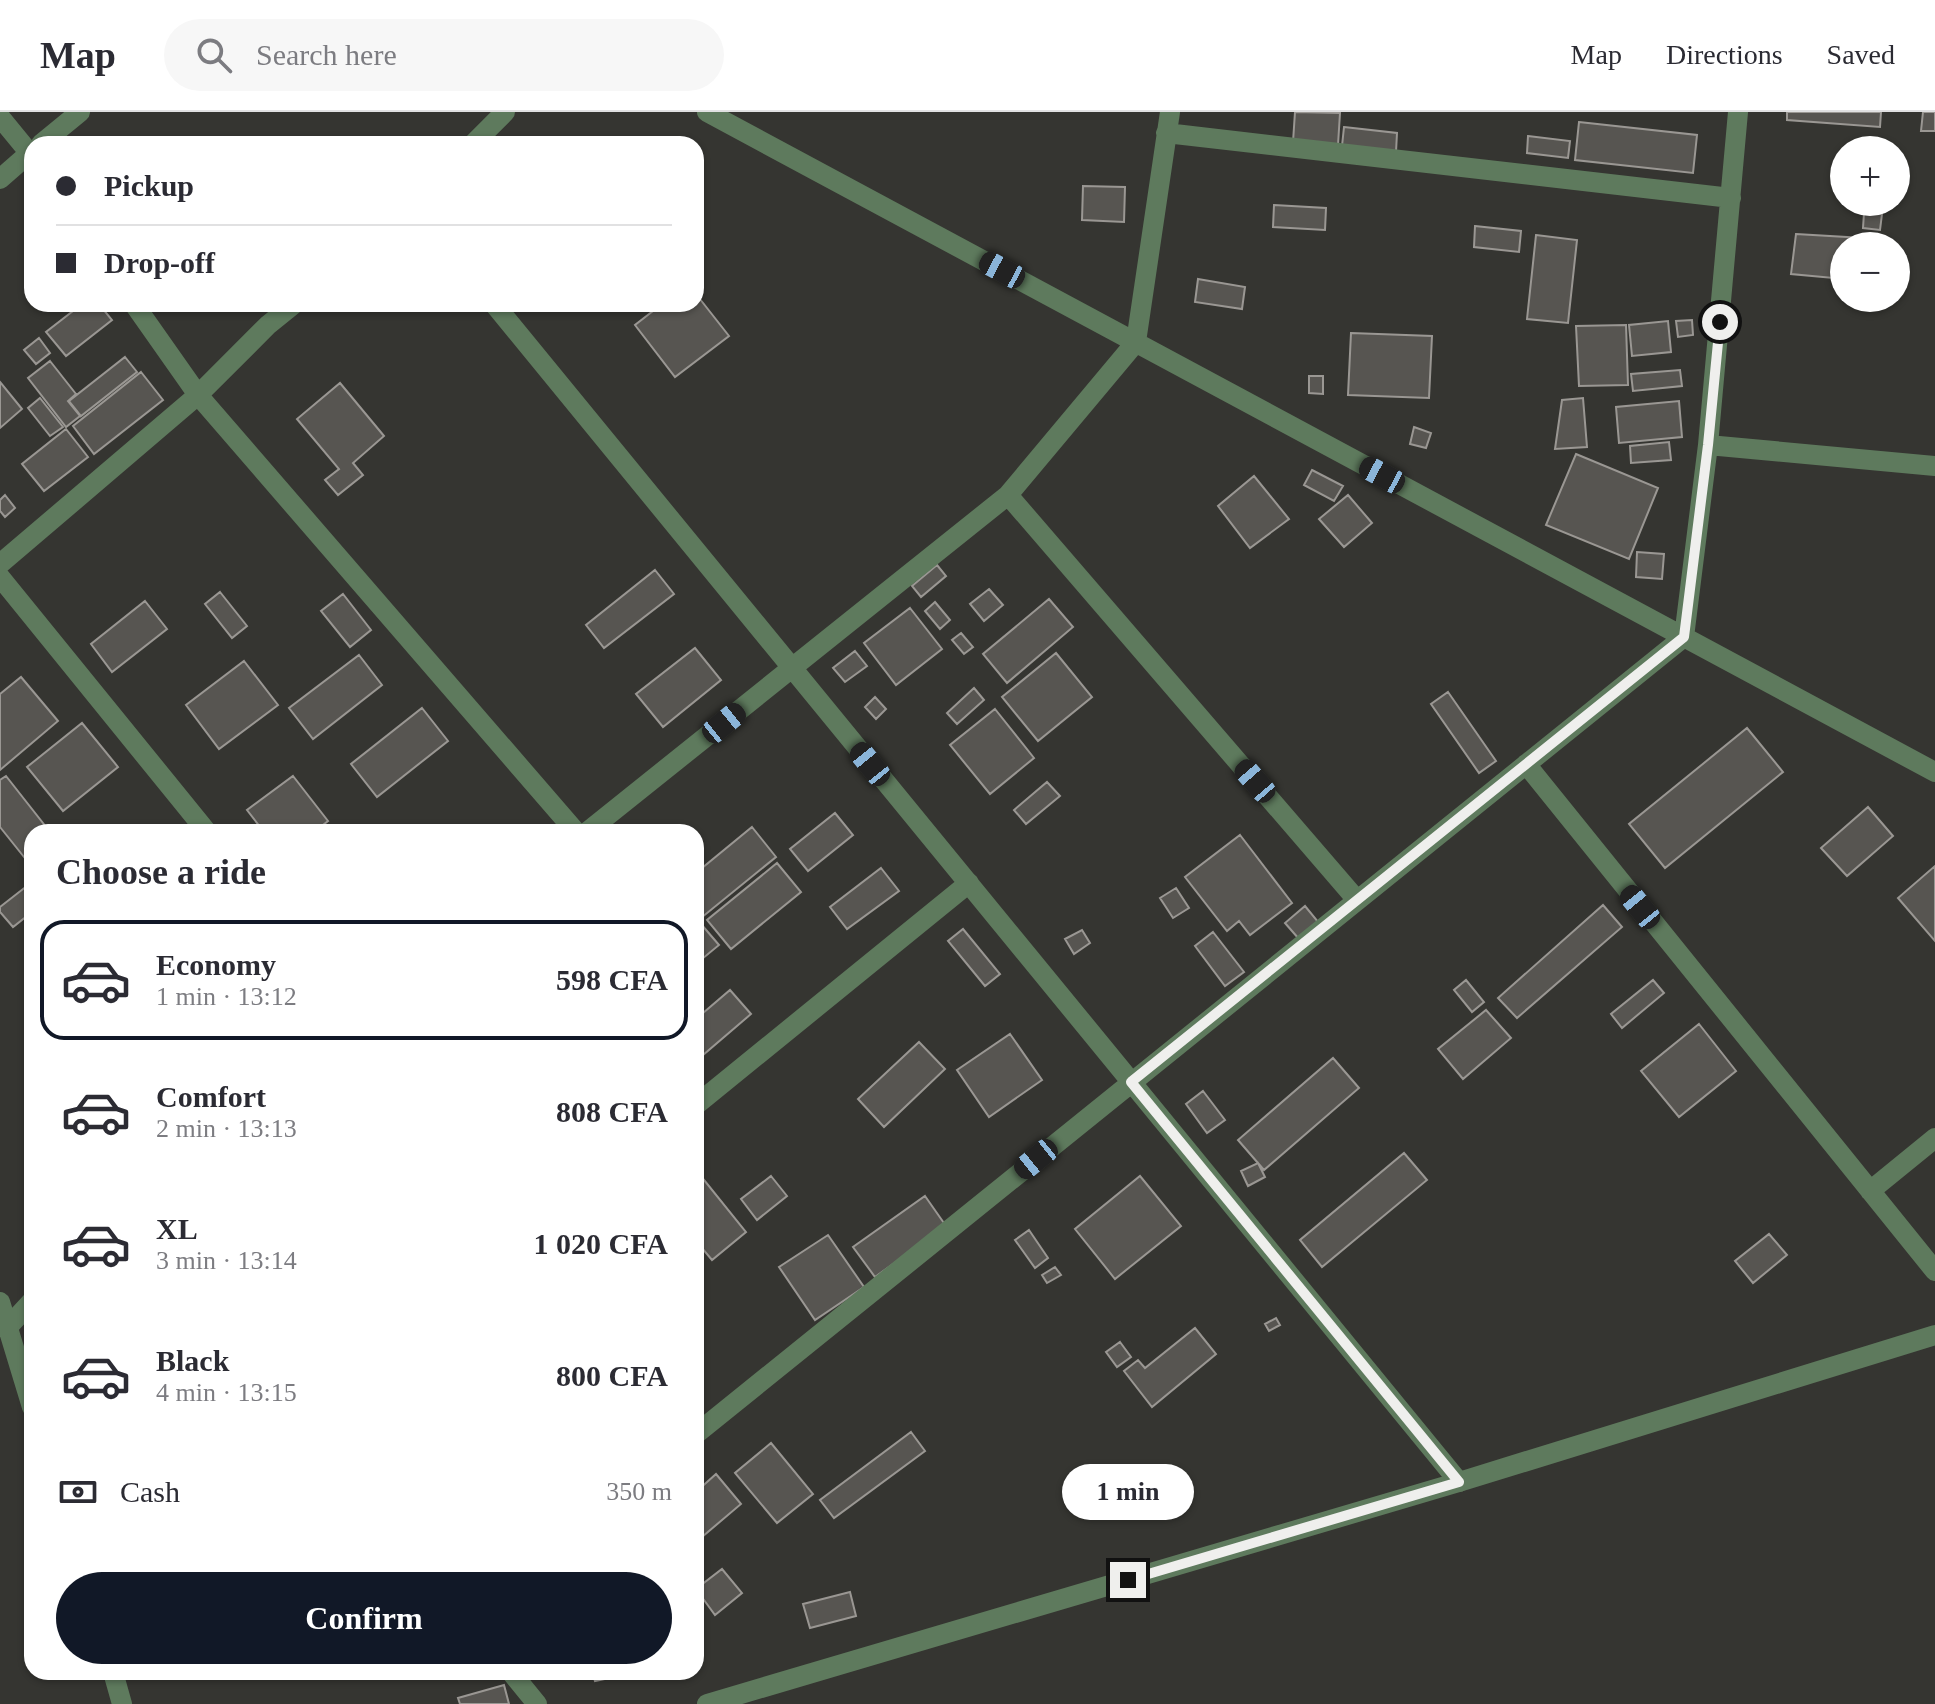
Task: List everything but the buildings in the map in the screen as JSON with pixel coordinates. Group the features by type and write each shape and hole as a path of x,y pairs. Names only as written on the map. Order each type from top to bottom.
{"street":[{"path":"52,136 80,112"},
{"path":"481,136 505,112"},
{"path":"707,112 1935,772"},
{"path":"597,824 1008,495 1136,342 1170,112"},
{"path":"704,1422 1684,637 1708,445 1738,112"},
{"path":"0,117 24,141"},
{"path":"1166,133 1731,198"},
{"path":"0,179 24,159"},
{"path":"140,312 198,395 569,824"},
{"path":"0,564 198,395 284,312"},
{"path":"501,312 1459,1482"},
{"path":"1708,445 1935,466"},
{"path":"1008,495 1357,900"},
{"path":"0,577 201,824"},
{"path":"1526,764 1935,1271"},
{"path":"704,1098 969,883"},
{"path":"1870,1191 1935,1138"},
{"path":"0,1302 4,1327 24,1384"},
{"path":"4,1327 24,1308"},
{"path":"707,1704 1459,1482 1935,1335"},
{"path":"115,1680 122,1704"},
{"path":"518,1680 537,1704"}],"route":[{"path":"1128,1580 1459,1482 1131,1082 1684,637 1720,322"}]}
